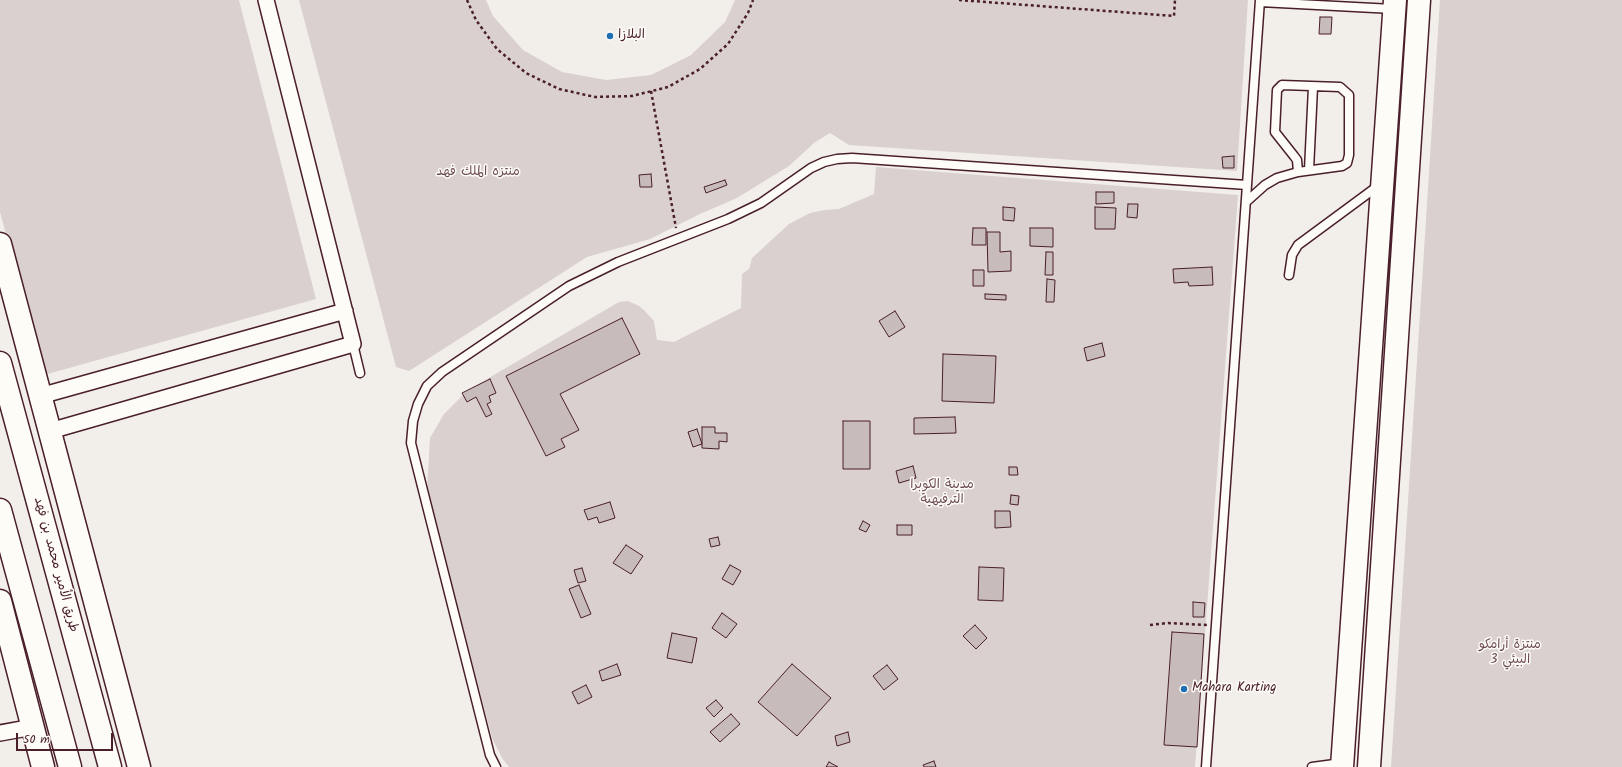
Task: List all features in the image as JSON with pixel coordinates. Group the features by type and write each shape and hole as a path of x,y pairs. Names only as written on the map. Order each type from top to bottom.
{"main road":[{"path":"1394,4 1365,451 1342,765 1369,766 1419,0"},
{"path":"1391,64 1414,65"},
{"path":"1382,183 1407,185"},
{"path":"0,244 139,767"},
{"name":"طريق الأمير محمد بن فهد","path":"0,363 110,767"},
{"path":"1365,451 1390,453"},
{"path":"0,510 69,765"},
{"path":"0,601 34,727 43,767"}],"street":[{"path":"50,430 353,344 266,0"},
{"path":"40,396 345,311"},
{"path":"0,733 34,727"}],"lane":[{"path":"1206,767 1260,1 1394,4"},
{"path":"1246,202 1271,181 1277,178 1298,172 1342,166 1347,163 1349,155 1349,95 1340,87 1282,86 1277,90 1275,132 1297,160 1298,172"},
{"path":"1309,170 1313,87"},
{"path":"496,767 490,755 411,443 413,421 418,404 427,386 442,372 569,286 618,262 728,220 762,203 812,168 824,162 852,158 1247,185"},
{"path":"1289,276 1292,255 1298,245 1382,183"},
{"path":"353,344 360,373"},
{"path":"1312,767 1342,765"}],"path":[{"path":"467,0 476,20 498,49 526,73 559,89 595,97 632,96 668,87 700,69 728,44 748,13 753,0"},
{"path":"959,0 1174,16 1176,0"},
{"path":"651,91 678,240"},
{"path":"1150,625 1168,623 1216,626"}],"green space":[{"path":"0,0 239,0 316,299 44,375 0,212"},
{"name":"منتزه الملك فهد","path":"299,0 486,0 493,16 523,50 562,72 606,80 651,75 691,55 725,22 735,0 1248,0 1237,171 849,145 830,133 814,143 789,166 737,198 700,214 650,239 587,257 409,371 396,367"},
{"name":"منتزة أرامكو البيئي 3","path":"1440,0 1622,0 1622,767 1391,767"},
{"name":"مدينة الكوبرا الترفيهية","path":"876,167 1238,195 1195,767 509,767 502,758 492,738 427,491 430,438 444,414 462,396 475,386 619,302 628,301 639,306 654,321 657,340 674,342 741,308 742,274 749,269 752,258 789,224 810,213 839,209 874,194"}],"building":[{"path":"1320,17 1332,17 1331,34 1319,34"},
{"path":"1234,156 1234,168 1223,168 1222,157"},
{"path":"651,174 652,187 640,187 639,175"},
{"path":"725,180 727,185 706,193 704,187"},
{"path":"1096,192 1114,192 1114,203 1096,204"},
{"path":"1128,204 1138,204 1137,218 1127,217"},
{"path":"1003,207 1015,208 1014,221 1003,220"},
{"path":"1095,207 1116,208 1115,229 1095,229"},
{"path":"973,228 986,228 986,245 972,245"},
{"path":"1030,228 1053,228 1053,247 1030,246"},
{"path":"987,232 1000,232 1000,252 1011,251 1011,271 988,272"},
{"path":"1046,252 1053,252 1053,275 1045,275"},
{"path":"1212,267 1213,285 1189,286 1188,282 1174,283 1173,269"},
{"path":"973,270 984,270 984,286 973,286"},
{"path":"1047,279 1055,280 1054,302 1046,302"},
{"path":"985,294 1006,295 1006,300 985,299"},
{"path":"895,311 905,327 889,337 879,321"},
{"path":"622,318 640,354 560,394 579,430 561,439 565,447 546,456 506,376"},
{"path":"1102,343 1105,356 1087,361 1084,348"},
{"path":"943,354 996,356 994,403 942,401"},
{"path":"490,379 496,393 489,396 491,402 487,404 492,414 486,417 476,397 467,402 462,393"},
{"path":"955,417 956,433 914,434 914,418"},
{"path":"843,421 870,421 870,469 843,469"},
{"path":"702,427 715,427 715,433 727,433 727,442 719,441 719,449 702,448"},
{"path":"697,429 702,444 693,447 688,432"},
{"path":"913,466 916,478 899,483 896,471"},
{"path":"1009,467 1017,467 1018,475 1009,475"},
{"path":"1011,495 1019,496 1018,505 1010,504"},
{"path":"610,502 615,518 599,523 597,517 588,520 584,510"},
{"path":"995,511 1010,511 1011,527 995,528"},
{"path":"863,521 870,525 866,532 859,529"},
{"path":"897,525 912,525 912,535 897,535"},
{"path":"718,537 720,545 711,547 709,539"},
{"path":"626,545 643,556 631,574 613,563"},
{"path":"730,565 741,571 733,585 722,579"},
{"path":"979,567 1004,568 1003,601 978,600"},
{"path":"582,568 586,581 578,583 574,570"},
{"path":"579,585 591,614 581,618 569,589"},
{"path":"1193,602 1205,603 1204,617 1193,617"},
{"path":"722,613 737,624 726,638 712,628"},
{"path":"975,625 987,638 976,649 963,636"},
{"name":"Mahara Karting","path":"1172,632 1204,634 1197,747 1164,745"},
{"path":"672,633 697,638 692,663 667,658"},
{"path":"617,664 621,675 602,681 599,671"},
{"path":"792,664 831,698 797,736 758,702"},
{"path":"887,665 898,679 884,690 873,676"},
{"path":"586,685 592,697 578,704 572,692"},
{"path":"716,700 723,708 714,717 706,708"},
{"path":"731,714 740,724 720,742 710,732"},
{"path":"848,732 850,742 837,746 835,736"},
{"path":"934,761 936,767 924,767 923,765"},
{"path":"829,762 838,767 826,767"}],"place":[{"name":"البلازا","path":"610,36"},
{"name":"Mahara Karting","path":"1184,689"}]}
